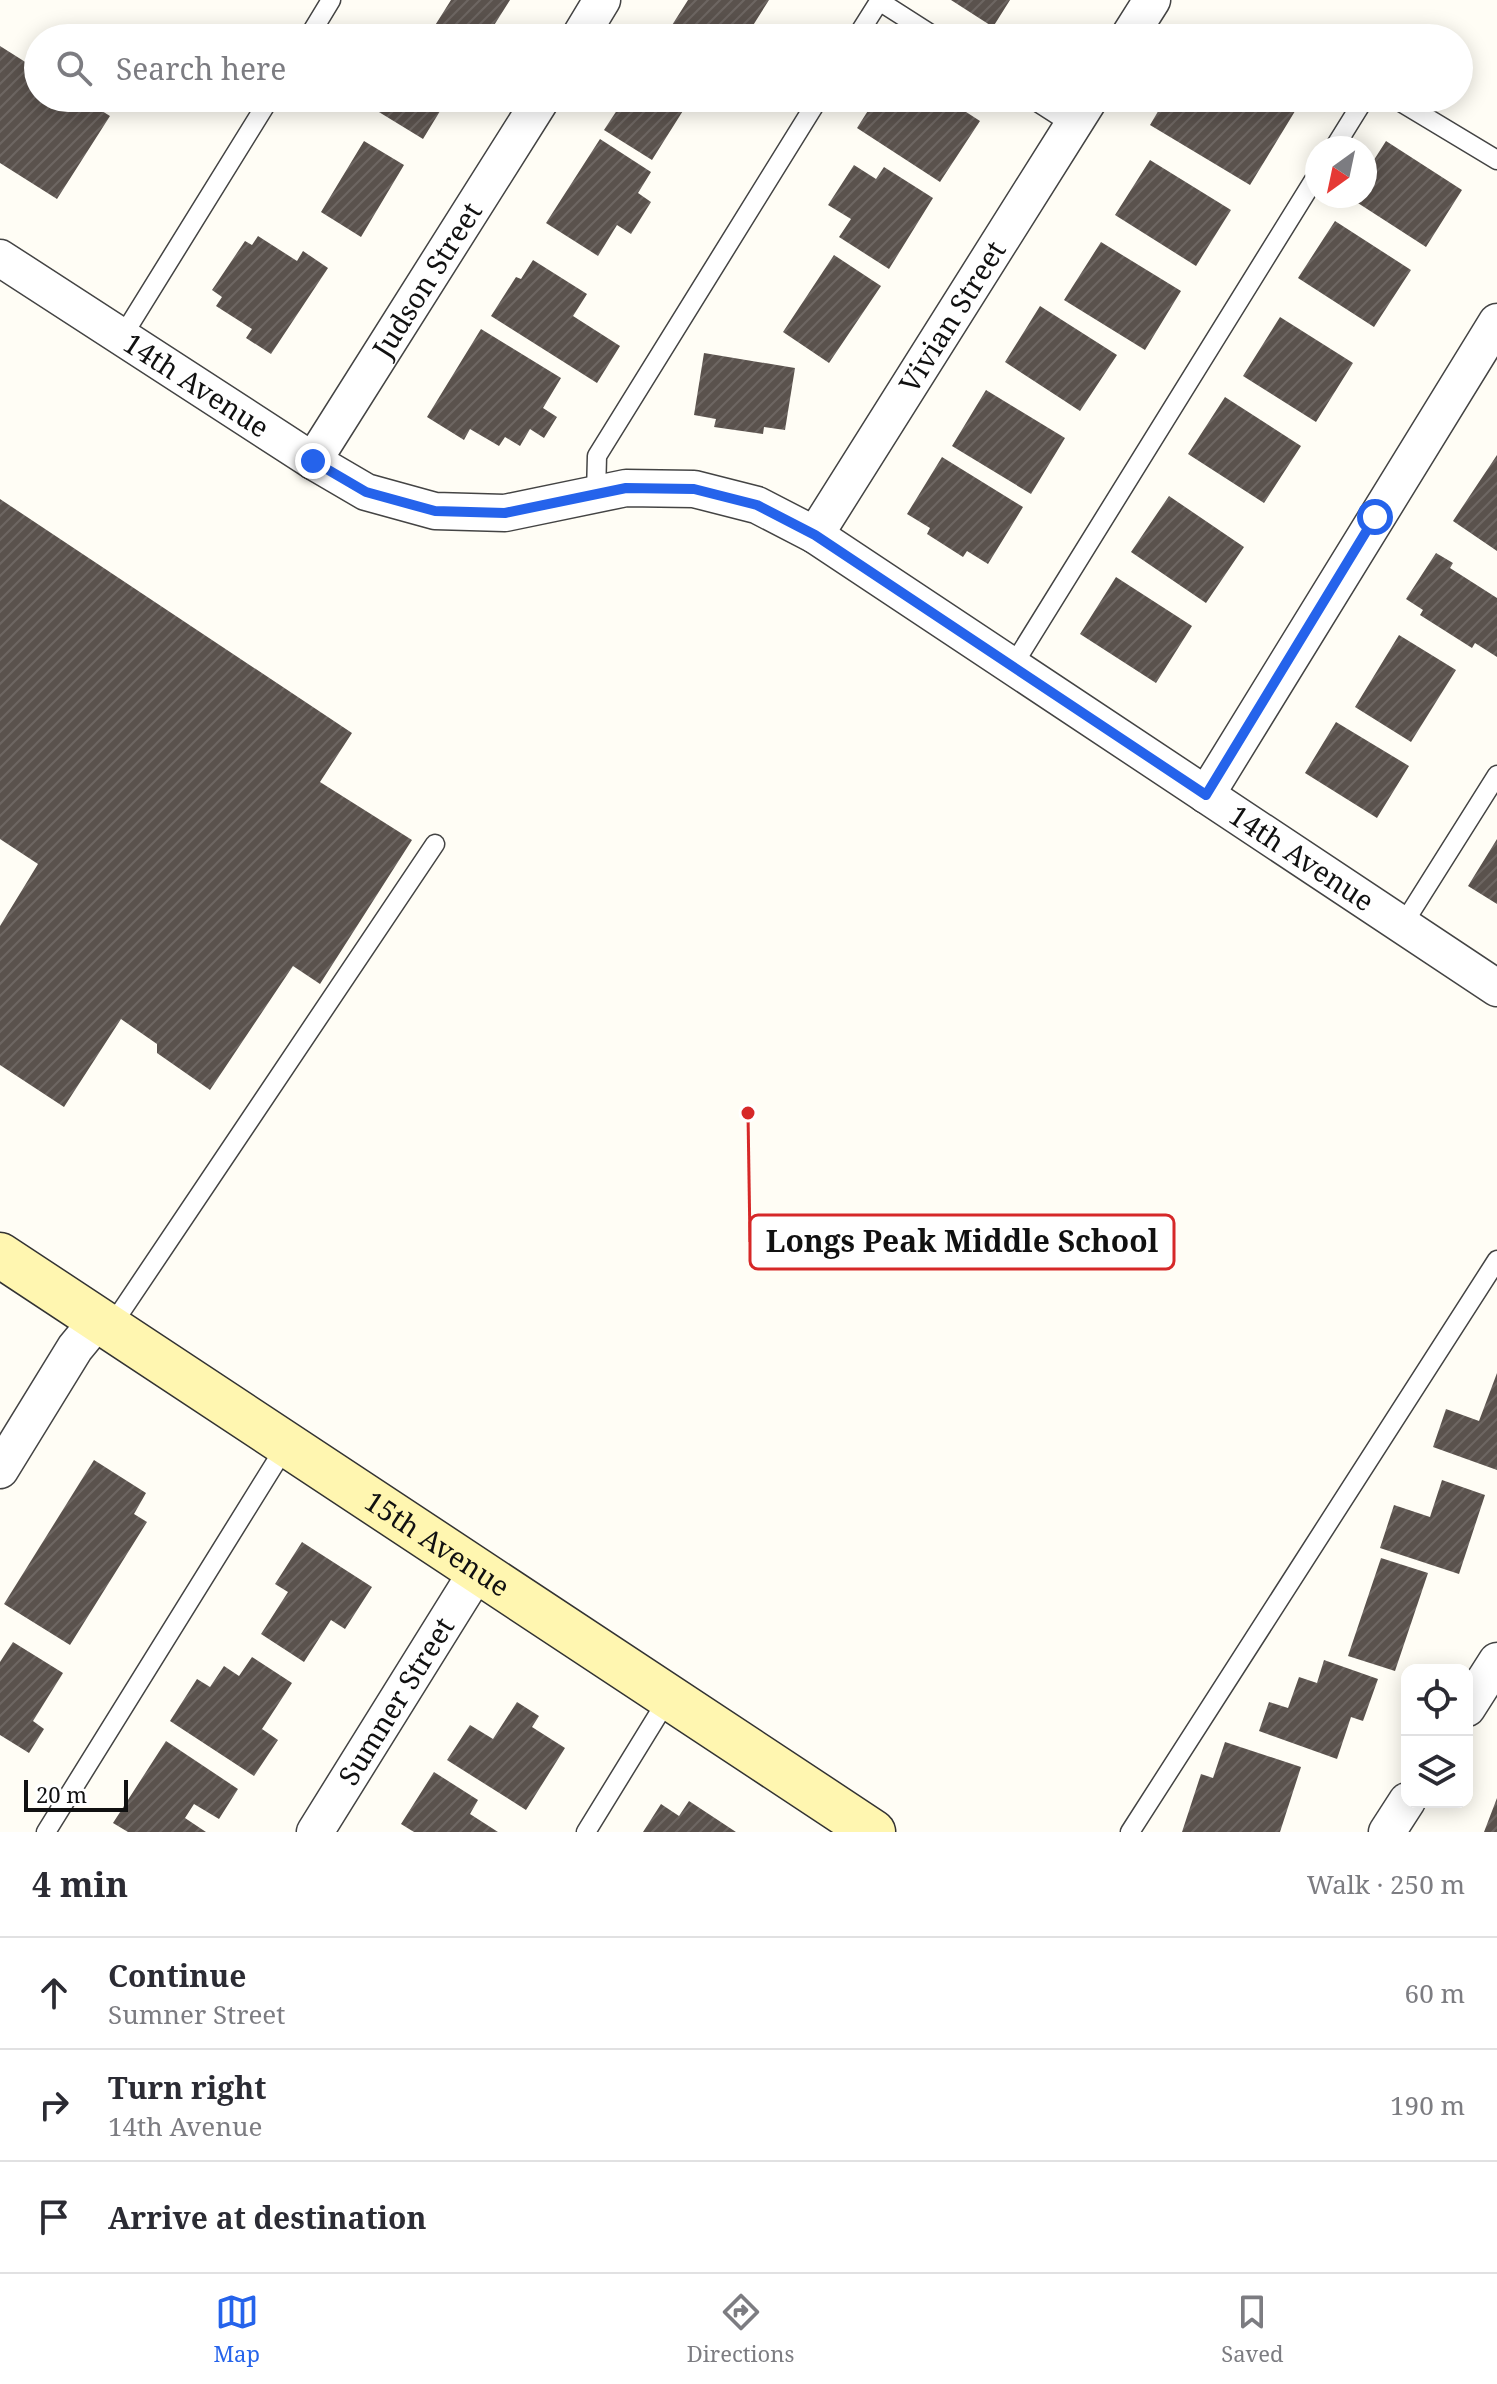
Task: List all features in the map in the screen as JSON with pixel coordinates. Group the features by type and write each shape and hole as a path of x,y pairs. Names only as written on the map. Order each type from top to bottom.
{"street":[{"path":"587,24 602,0"},
{"path":"1137,24 1152,0"},
{"name":"Judson Street","path":"313,461 533,112"},
{"name":"Vivian Street","path":"815,535 1081,112"},
{"name":"14th Avenue","path":"0,258 313,461 366,492 435,511 505,513 626,488 694,489 757,505 815,535 1497,988"},
{"path":"1206,795 1497,322"},
{"name":"15th Avenue","path":"0,1255 865,1830"},
{"path":"0,1470 71,1355 104,1324"},
{"name":"Sumner Street","path":"315,1832 478,1570"},
{"path":"1473,1699 1497,1661"},
{"path":"1387,1832 1402,1808"}],"lane":[{"path":"316,24 331,0"},
{"path":"865,24 879,1 915,24"},
{"path":"122,337 261,112"},
{"path":"596,494 597,456 810,112"},
{"path":"1341,136 1356,112"},
{"path":"1417,112 1497,160"},
{"path":"1012,667 1305,194"},
{"path":"1402,926 1497,775"},
{"path":"104,1324 435,844"},
{"path":"1130,1832 1497,1260"},
{"path":"46,1832 287,1444"},
{"path":"586,1832 669,1697"}],"building":[{"path":"451,0 510,0 495,24 436,24"},
{"path":"688,0 769,0 754,24 673,24"},
{"path":"951,0 1010,0 995,24 988,24"},
{"path":"0,46 24,61 24,112 104,112 110,116 57,199 0,163"},
{"path":"379,112 439,112 423,139"},
{"path":"616,112 682,112 652,160 604,130"},
{"path":"867,112 966,112 980,121 940,182 857,128"},
{"path":"1158,112 1294,112 1250,185 1150,125"},
{"path":"600,139 651,172 638,193 651,202 631,234 617,225 598,256 546,223"},
{"path":"364,141 404,165 361,237 321,212"},
{"path":"1386,141 1462,190 1426,247 1366,208 1377,208 1377,155"},
{"path":"1150,160 1231,210 1196,266 1115,215"},
{"path":"854,165 876,179 884,167 933,198 889,269 839,237 851,219 828,205"},
{"path":"1335,221 1411,270 1374,327 1298,278"},
{"path":"258,236 297,261 303,251 328,268 271,354 246,338 252,329 216,306 222,297 212,290 245,241 252,245"},
{"path":"1101,242 1181,291 1145,350 1064,300"},
{"path":"834,255 881,286 829,363 783,332"},
{"path":"533,260 587,294 573,316 620,346 597,383 491,316 516,277 521,279"},
{"path":"1040,306 1117,355 1080,411 1005,362"},
{"path":"1280,317 1353,363 1316,422 1243,376"},
{"path":"481,329 561,378 543,408 557,417 544,438 530,429 520,446 505,437 499,446 470,429 464,440 427,417"},
{"path":"704,353 795,368 785,430 764,427 763,434 714,427 716,419 694,415"},
{"path":"986,390 1065,438 1031,494 952,446"},
{"path":"1225,397 1301,446 1264,503 1188,454"},
{"path":"1497,455 1497,551 1453,521"},
{"path":"942,457 1023,507 988,564 967,551 963,557 927,534 930,528 907,514"},
{"path":"1169,496 1244,547 1206,603 1131,552"},
{"path":"0,499 352,733 320,782 412,840 320,984 293,966 210,1090 157,1053 157,1044 121,1019 64,1107 0,1065 0,926 38,864 0,839"},
{"path":"1436,553 1453,563 1450,568 1497,598 1497,657 1475,643 1472,648 1420,615 1423,610 1406,599"},
{"path":"1116,577 1192,626 1156,683 1080,634"},
{"path":"1399,635 1456,670 1411,742 1355,707"},
{"path":"1336,722 1409,766 1377,818 1305,773"},
{"path":"1497,839 1497,904 1468,886"},
{"path":"1497,1373 1497,1470 1433,1447 1446,1409 1479,1421"},
{"path":"94,1460 146,1493 134,1514 147,1522 70,1645 4,1604"},
{"path":"1442,1480 1485,1495 1459,1574 1380,1548 1394,1505 1430,1517"},
{"path":"302,1542 372,1587 345,1629 331,1620 304,1662 261,1634 288,1592 275,1584"},
{"path":"1381,1558 1428,1573 1395,1671 1348,1656"},
{"path":"13,1642 63,1673 33,1721 44,1729 29,1753 0,1735 0,1662"},
{"path":"252,1657 292,1683 262,1729 278,1740 254,1776 170,1721 197,1679 210,1687 224,1666 239,1676"},
{"path":"1324,1660 1378,1679 1363,1721 1351,1717 1337,1759 1259,1731 1269,1702 1288,1708 1299,1677 1317,1683"},
{"path":"517,1702 539,1716 532,1727 565,1748 526,1810 447,1760 470,1725 493,1739"},
{"path":"166,1741 238,1789 219,1819 194,1804 185,1818 206,1832 128,1832 113,1823"},
{"path":"1225,1742 1301,1767 1280,1832 1182,1832 1201,1774 1213,1778"},
{"path":"434,1772 478,1800 470,1814 498,1832 414,1832 401,1824"},
{"path":"1497,1798 1497,1832 1484,1832"},
{"path":"689,1801 736,1832 643,1832 661,1804 679,1816"}],"place":[{"name":"Longs Peak Middle School","path":"748,1113"}],"route":[{"path":"313,461 366,492 435,511 505,513 626,488 694,489 757,505 815,535 1206,795 1375,517"}]}
